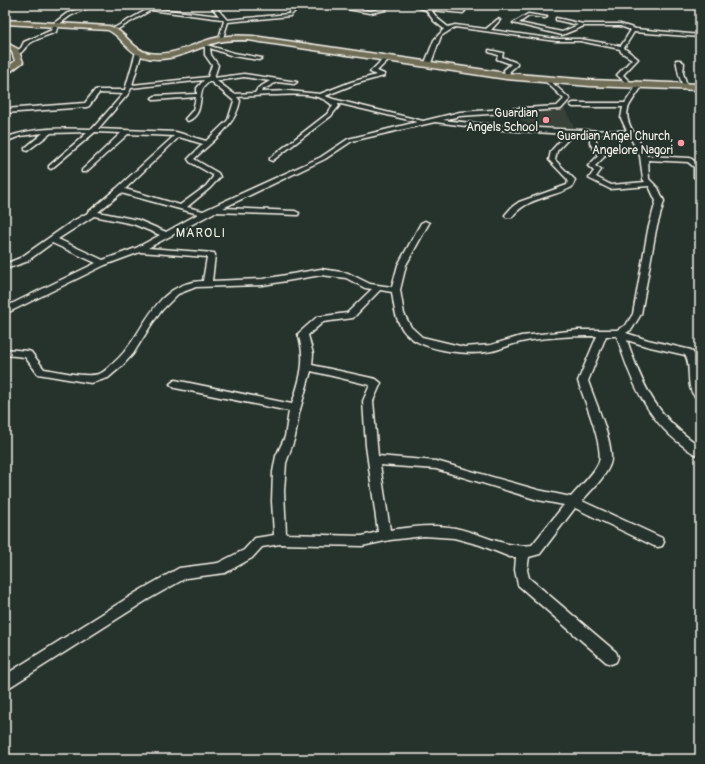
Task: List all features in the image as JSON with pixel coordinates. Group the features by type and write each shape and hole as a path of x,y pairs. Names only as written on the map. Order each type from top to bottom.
{"highway":[{"path":"5,21 114,27 122,31 135,48 149,53 171,54 221,38 236,36 262,36 428,63 507,74 700,86"},
{"path":"57,23 109,28 118,32 135,48 151,56 172,56 229,38 253,38 467,71 546,79 700,86"},
{"path":"5,44 12,48 17,54 19,62 5,73"},
{"path":"5,48 11,54 12,61 11,65 5,68"}],"street":[{"path":"17,54 24,49 26,43 54,31 57,23 68,14 91,5"},
{"path":"114,27 154,5"},
{"path":"114,27 160,5"},
{"path":"212,5 225,20"},
{"path":"150,9 225,20 290,15 294,10 293,7 302,6 324,8 336,6 370,12 384,10 373,5"},
{"path":"413,5 428,10 446,10 464,17"},
{"path":"443,5 447,8 446,10"},
{"path":"174,6 194,9"},
{"path":"465,27 467,24 464,17 467,6"},
{"path":"428,10 436,20 447,29"},
{"path":"545,17 528,15 515,22 523,26 562,34 583,25"},
{"path":"558,19 583,25 622,23 635,30 700,36"},
{"path":"221,38 225,20"},
{"path":"488,30 498,20"},
{"path":"425,223 402,265 396,290 400,314 407,329 418,339 439,345 470,350 491,348 521,339 613,334 619,333 629,327 637,314 652,230 660,201 646,179 645,158 632,133 625,124 624,113 626,104 638,88 620,75 635,59 623,51 622,48 580,40 556,40 455,26 447,29 437,36 428,63"},
{"path":"513,34 523,26"},
{"path":"622,48 635,30"},
{"path":"205,45 233,54 259,58"},
{"path":"188,119 193,116 200,95 200,88 211,79 215,65 208,56 205,45"},
{"path":"50,167 93,131 127,90 135,48"},
{"path":"491,51 501,54 499,58 501,60 515,64 507,70 507,74"},
{"path":"320,96 353,83 382,75 373,72 386,59"},
{"path":"678,61 682,63 680,73 685,84"},
{"path":"5,111 87,105 97,91 127,90 211,79 237,74 245,76 255,82"},
{"path":"245,76 254,75 275,81 294,82"},
{"path":"181,208 208,187 217,177 216,174 192,161 191,159 207,143 226,128 236,106 237,101 233,96 211,79"},
{"path":"5,311 102,263 139,250 204,214 323,158 350,140 432,120 481,111 559,108 567,99 546,79"},
{"path":"257,94 260,89 275,81"},
{"path":"5,86 7,87 5,92"},
{"path":"233,96 257,94 298,94 320,96 334,101 423,122"},
{"path":"155,98 200,95"},
{"path":"272,159 329,115 336,106 334,101"},
{"path":"573,105 626,104"},
{"path":"432,120 489,127 572,132 632,133"},
{"path":"5,140 16,134 93,131 178,135 207,143"},
{"path":"27,149 48,132"},
{"path":"84,171 126,132"},
{"path":"509,215 514,207 527,200 563,190 570,186 572,180 552,160 554,151 572,132"},
{"path":"593,133 594,143 602,156 602,159 592,166 598,170 592,178 610,187 650,184"},
{"path":"5,266 23,260 92,213 120,190 178,135"},
{"path":"645,158 690,160 697,166 697,177 700,178"},
{"path":"120,190 204,214"},
{"path":"214,210 296,213"},
{"path":"92,213 135,222 167,235"},
{"path":"52,240 81,252 102,263"},
{"path":"139,250 211,255 206,284"},
{"path":"5,352 28,354 41,372 92,379 104,376 119,364 130,352 149,320 176,292 195,284 263,282 321,272 348,276 360,283 378,288 396,290"},
{"path":"280,538 277,502 280,461 290,436 295,408 305,380 309,357 306,340 303,334 320,319 334,316 350,316 378,288"},
{"path":"613,334 688,352 693,359 695,388 700,395"},
{"path":"613,334 633,368 659,418 674,433 700,452"},
{"path":"5,683 142,596 184,572 220,569 248,554 259,542 280,538 362,541 385,536 424,531 454,533 481,540 510,551 523,552 536,550 573,502 595,478 605,463 606,448 583,381 613,334"},
{"path":"307,366 376,383 368,401 373,460 385,536"},
{"path":"174,384 295,408"},
{"path":"373,460 436,465 538,495 573,502 658,542"},
{"path":"523,552 521,570 523,581 610,657"}],"shaded area":[{"name":"Guardian Angels School","path":"564,108 575,129 530,128 514,113"}],"place":[{"name":"Guardian Angels School","path":"546,120"},
{"name":"Guardian Angel Church, Angelore Nagori","path":"681,143"}],"district":[{"name":"MAROLI","path":"201,232"}]}
